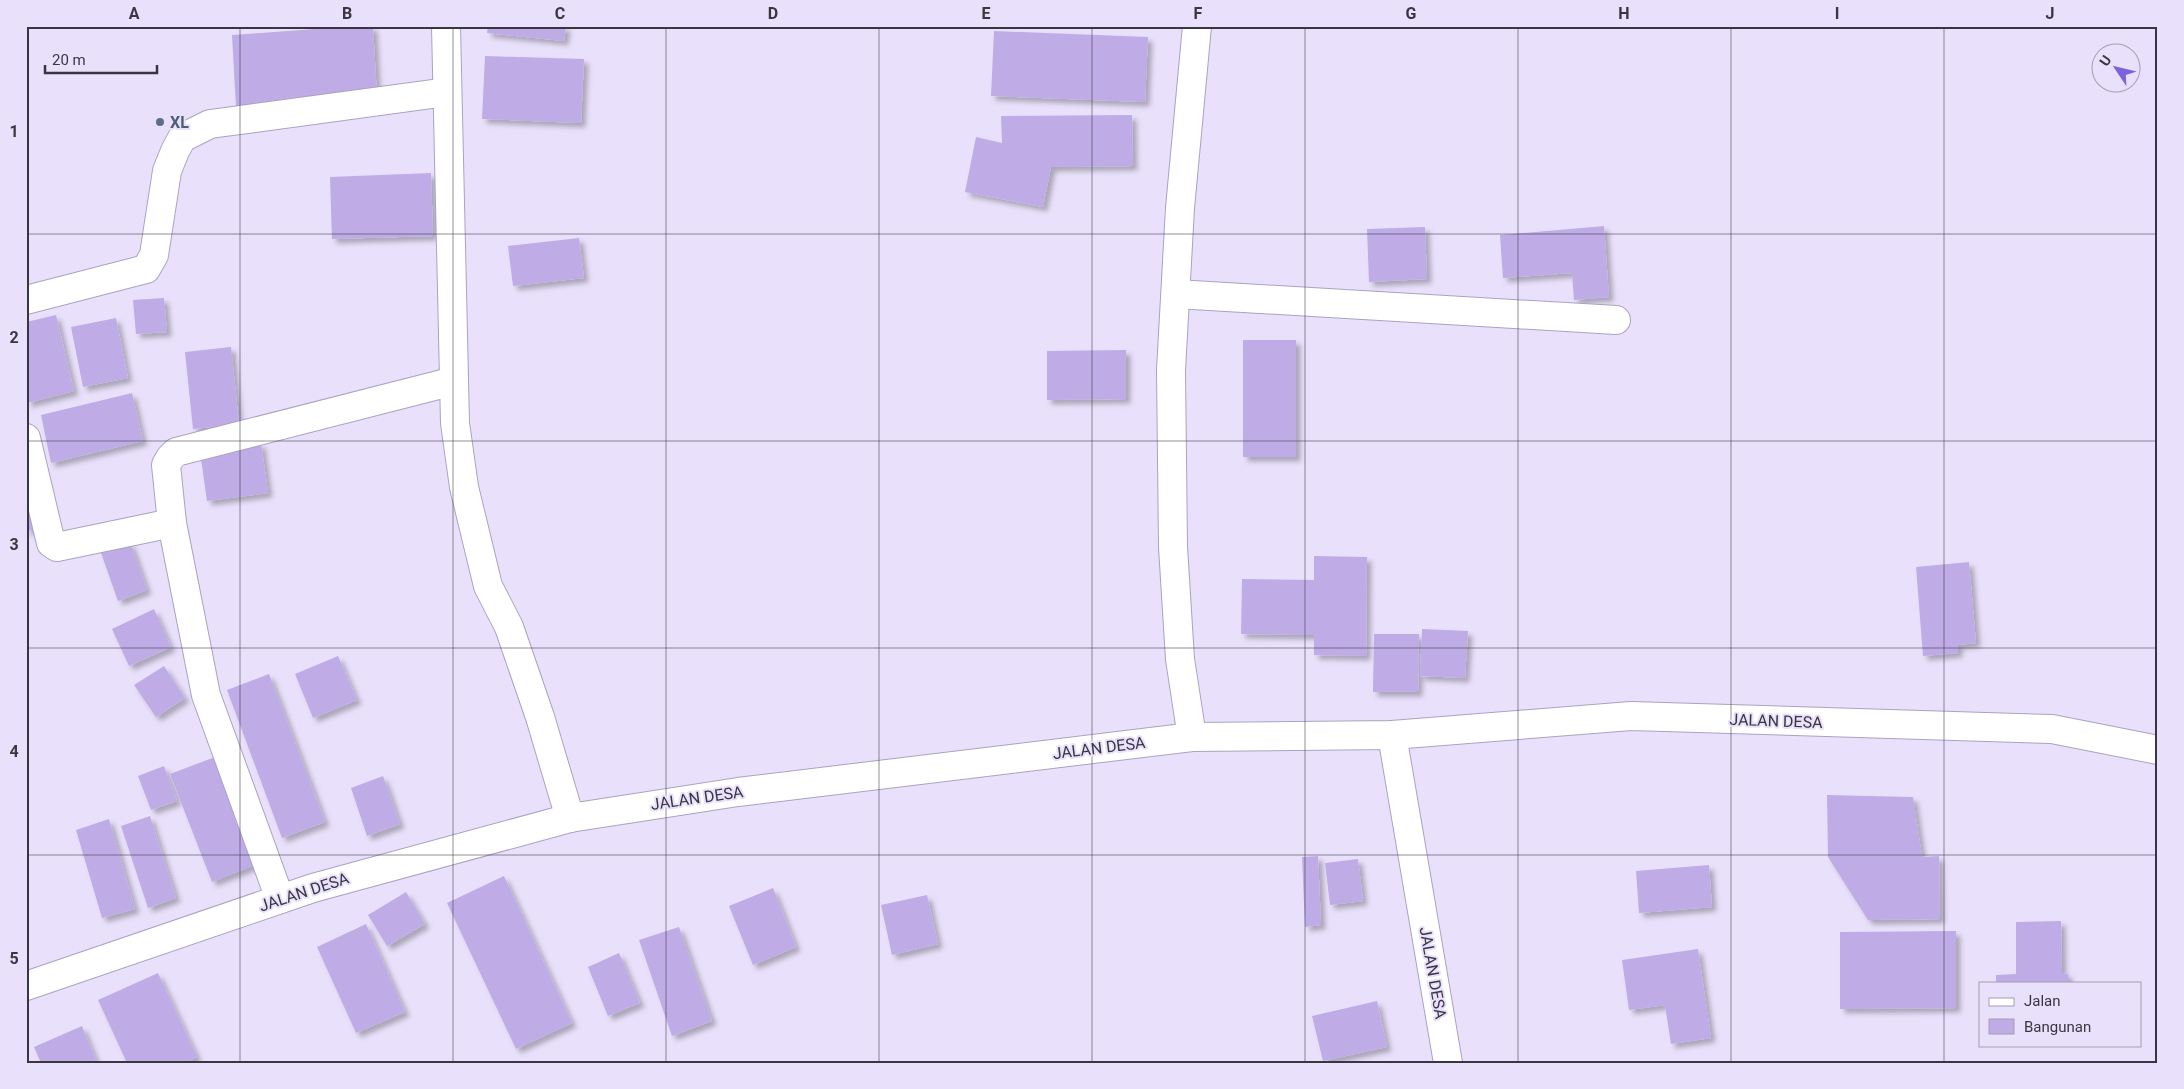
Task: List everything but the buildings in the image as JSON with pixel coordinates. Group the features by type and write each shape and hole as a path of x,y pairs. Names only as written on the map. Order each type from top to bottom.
{"street":[{"path":"446,26 455,423 464,487 476,543 488,586 510,627 570,818"},
{"path":"1192,737 1180,659 1173,547 1171,370 1180,208 1198,26"},
{"path":"26,300 146,269 153,261 167,171 175,151 182,138 210,124 447,92"},
{"path":"1176,294 1616,320"},
{"path":"280,900 206,694 172,524 166,465 176,452 454,381"},
{"path":"26,438 54,545 57,547 172,524"},
{"name":"JALAN DESA","path":"26,986 313,888 570,818 738,792 1192,737 1392,736 1630,716 2052,729 2158,750"},
{"name":"JALAN DESA","path":"1392,736 1448,1063"}],"place":[{"name":"XL","path":"160,122"}]}
